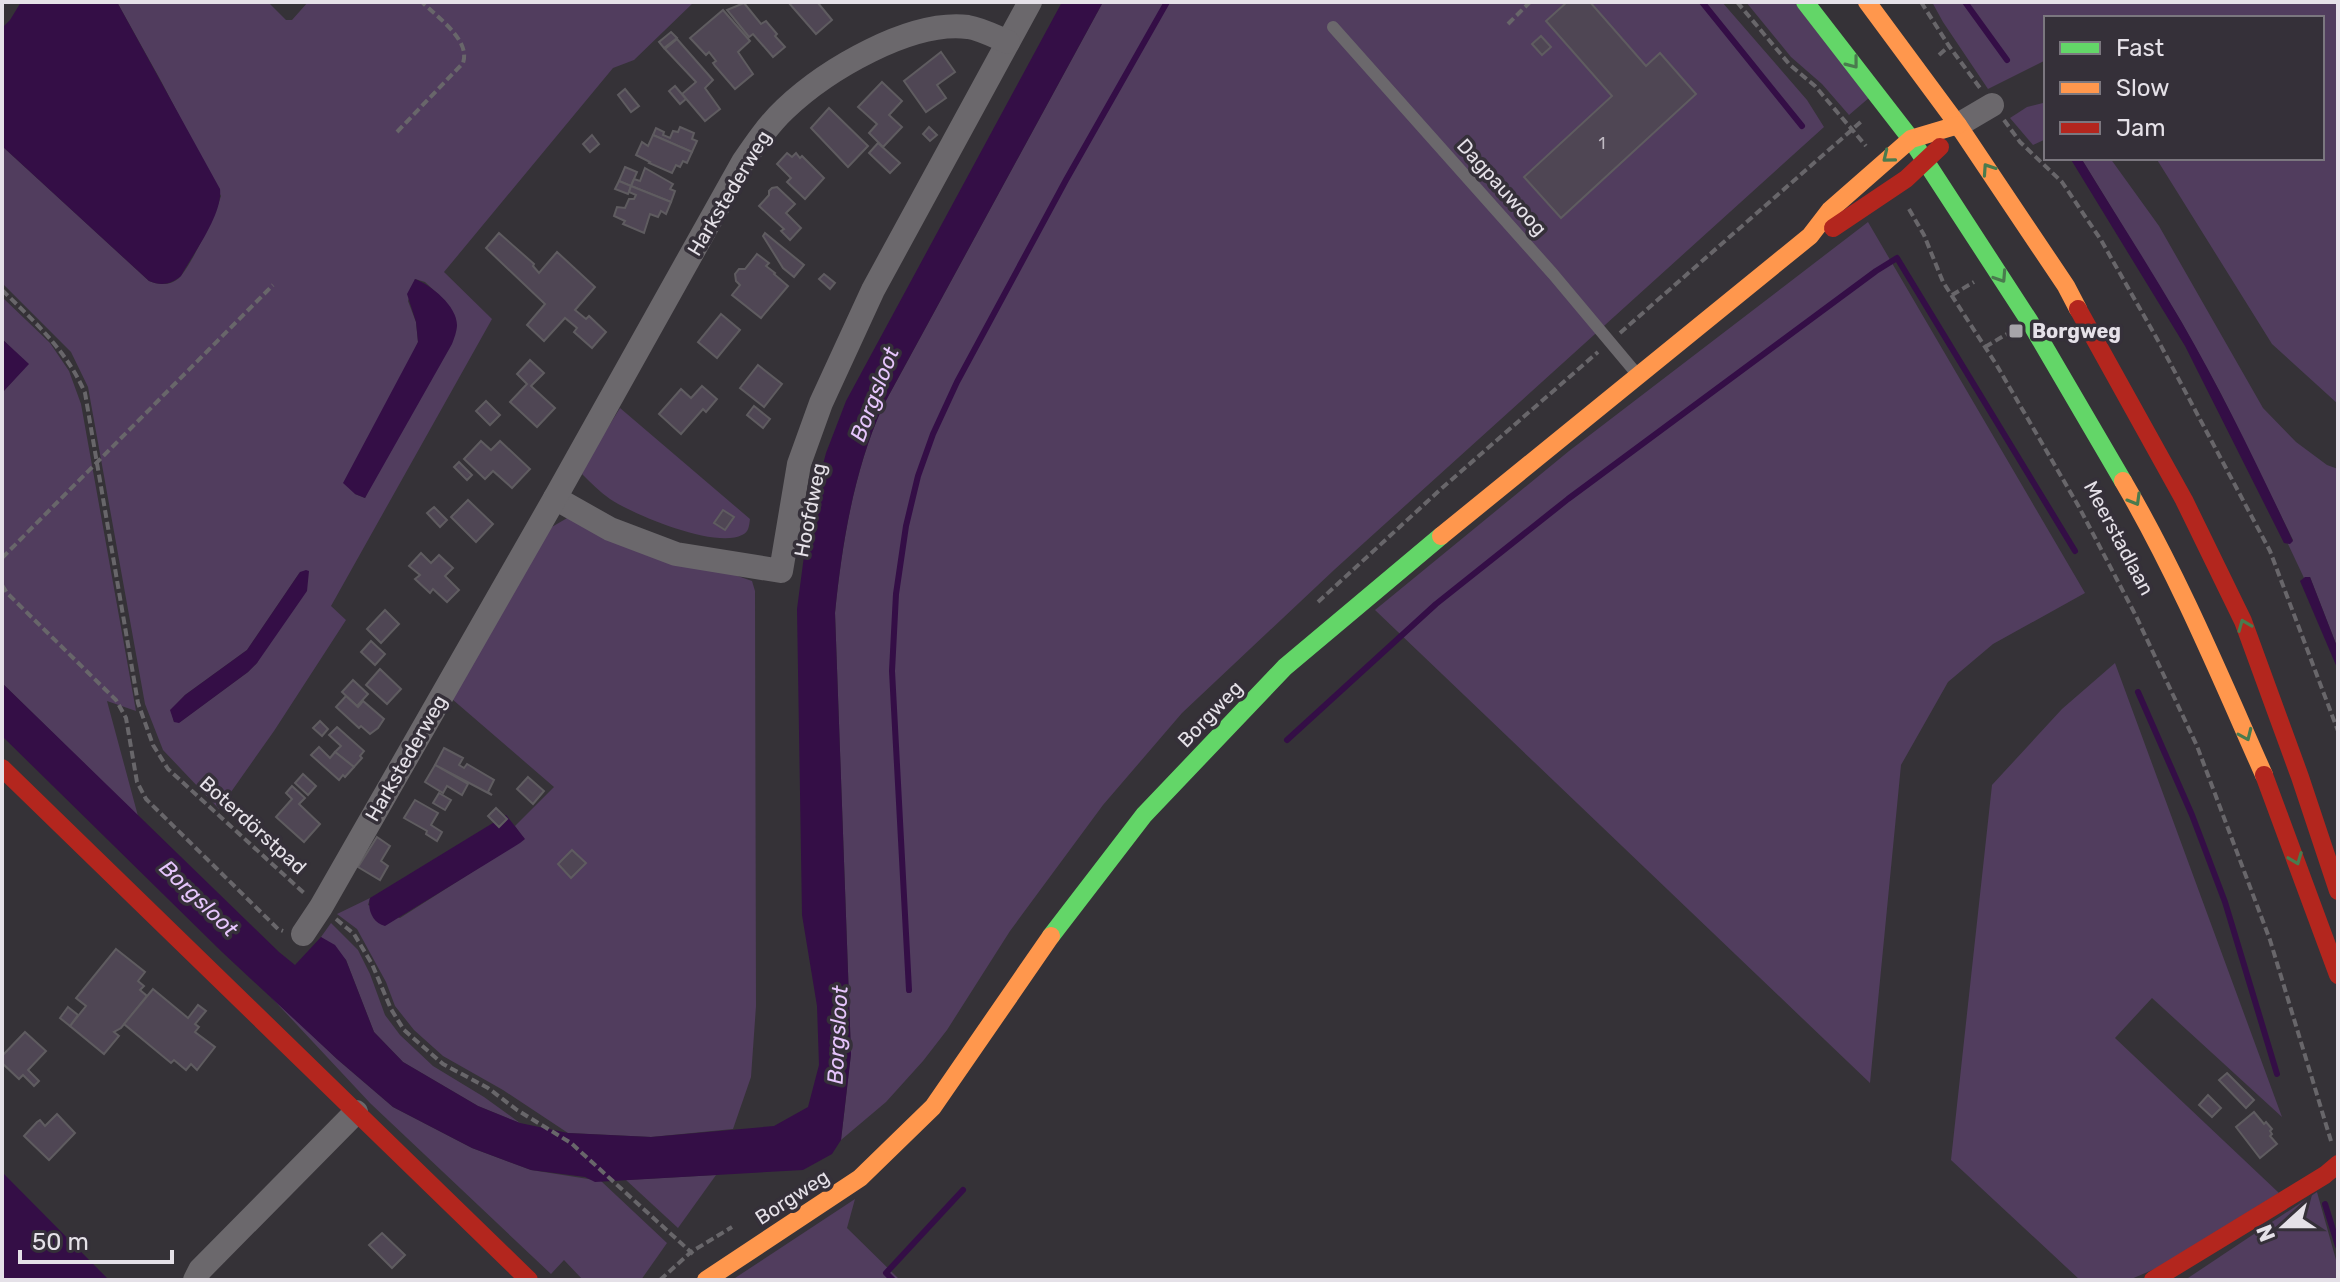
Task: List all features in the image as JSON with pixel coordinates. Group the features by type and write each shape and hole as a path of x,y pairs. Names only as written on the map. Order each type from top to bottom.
{"main road":[{"name":"Meerstadlaan","path":"1805,2 1927,163 2030,322 2145,518 2182,592 2269,786 2338,975"},
{"path":"1867,2 1958,125 2066,286 2145,427 2243,621 2338,891"},
{"name":"Borgweg","path":"1810,236 1840,225 1895,188 1927,163 1958,125"},
{"name":"Borgweg","path":"706,1280 860,1178 933,1107 1067,913 1144,815 1285,667 1470,511 1810,236 1830,210 1911,139 1958,125"},
{"path":"2,768 529,1280"},
{"path":"2153,1280 2325,1175 2336,1156"}],"street":[{"name":"Hoofdweg","path":"555,498 610,529 676,554 781,571 799,464 821,403 873,290 1030,2"},
{"name":"Harkstederweg","path":"303,934 758,140 785,108 822,80 873,49 922,30 947,27 971,27 1008,42"},
{"path":"1958,125 1992,105"},
{"path":"195,1280 200,1270 356,1112"}],"lane":[{"name":"Dagpauwoog","path":"1333,27 1553,274 1638,376"}],"path":[{"path":"397,132 463,63 466,55 461,41 422,2"},
{"path":"1508,24 1530,2"},
{"path":"1737,2 1790,65 1833,105 1879,165"},
{"path":"1921,2 1992,105 2020,142 2062,182 2101,240 2270,551 2338,731"},
{"name":"Meerstadlaan","path":"1895,188 1924,235 1952,295 2079,507 2136,616 2197,746 2270,940 2336,1156"},
{"path":"1952,295 1983,277"},
{"path":"2,558 273,285"},
{"name":"Boterdörstpad","path":"2,290 49,335 76,372 85,393 138,703 153,745 168,769 354,934 404,1030 443,1064 488,1088 571,1143 691,1252 660,1280"},
{"path":"1985,347 2014,329"},
{"path":"2,585 116,700 126,718 137,782 146,799 278,929 303,934"}],"shaded area":[{"path":"117,2 268,2 286,20 292,20 308,2 694,2 634,60 613,68 444,272 492,319 331,606 346,620 219,809 163,750 145,704 88,387 71,352 2,283 2,146 149,281 168,284 184,272 203,239 221,196","holes":["415,279 425,282 445,301 365,498 355,494 418,342 416,322 408,301","300,572 257,663 180,722 174,722 171,710 185,695 247,650"]},
{"path":"1103,2 1722,2 1807,100 1824,127 1334,570 1182,713 1103,805 1010,931 947,1030 923,1061 886,1102 841,1140 851,1054 835,613 851,507 864,456 883,406"},
{"path":"1746,2 1794,2 1870,97 1849,115 1822,84 1791,57"},
{"path":"1932,2 2338,2 2338,404 2272,344 2157,160 2324,160 2324,16 2044,16 2044,61 1988,89"},
{"path":"2044,103 2044,140 2033,145 2010,118 2027,107"},
{"path":"2082,160 2111,160 2159,226 2263,408 2296,442 2327,465 2338,469 2338,649 2310,577 2304,578 2288,544 2293,540 2182,323"},
{"path":"1868,222 2085,593 1993,644 1948,682 1901,765 1870,1083 1375,610 1569,451"},
{"path":"2,297 50,343 69,371 81,404 136,711 107,701 138,816 2,683 2,393 28,364 2,339"},
{"path":"620,408 750,519 746,532 730,538 714,538 675,528 621,506 589,481 582,474"},
{"path":"569,517 752,581 755,591 756,1006 751,1077 733,1129 651,1137 568,1133 503,1090 443,1056 414,1030 395,1006 386,982 357,929 337,914 370,898 368,905 400,918 524,839 515,826 554,787 452,699 550,528"},
{"path":"2115,663 2282,1117 2152,998 2115,1038 2279,1193 2157,1268 2129,1280 2080,1280 1951,1160 1992,785 2062,709"},
{"path":"331,923 358,950 385,1015 400,1035 433,1066 520,1123 478,1106 403,1062 374,1032 346,960 321,937"},
{"path":"256,981 337,1059 393,1107 472,1148 531,1170 601,1181 667,1243 641,1280 583,1280 564,1260 551,1274 370,1103"},
{"path":"716,1175 678,1228 626,1180"},
{"path":"2317,1192 2338,1267 2338,1280 2185,1280"},
{"path":"855,1199 847,1228 900,1280 732,1280"}],"water":[{"path":"21,2 117,2 220,189 217,210 206,234 181,276 173,281 161,284 149,281 2,146 2,28"},
{"name":"Borgsloot","path":"1062,2 1103,2 883,406 864,456 846,534 835,613 851,1054 841,1140 832,1154 803,1170 595,1182 585,1177 531,1170 472,1148 393,1107 222,952 2,736 2,683 295,965 321,937 335,945 346,960 374,1032 403,1062 478,1106 520,1123 568,1133 651,1137 774,1126 808,1107 819,1065 817,1006 802,915 797,609 809,518 826,453 846,401"},
{"path":"2071,160 2082,160 2181,321 2253,457 2293,541 2290,544 2284,543 2185,346"},
{"path":"415,279 435,291 448,304 456,318 456,332 365,498 343,483 418,342 416,322 407,294"},
{"path":"2,339 29,364 2,393"},
{"path":"309,571 307,591 257,663 179,723 174,722 170,710 185,695 247,650 300,572"},
{"path":"2310,577 2338,649 2338,670 2300,581"},
{"path":"506,815 525,839 520,843 385,926 374,919 369,907 370,898"},
{"path":"2,1172 109,1280 2,1280"}],"building":[{"path":"788,2 820,2 832,20 816,34"},
{"path":"1567,2 1590,2 1646,66 1660,53 1696,94 1561,218 1524,177 1612,96 1546,21"},
{"path":"744,3 761,24 766,21 785,47 773,57 753,34 749,37 727,10"},
{"path":"723,10 750,41 738,52 753,74 735,89 715,66 713,63 716,61 709,52 706,55 690,38"},
{"path":"671,32 677,38 664,48 659,42"},
{"path":"1541,36 1551,47 1542,55 1532,44"},
{"path":"677,39 713,80 705,88 720,109 705,121 682,94 696,82 665,49"},
{"path":"941,52 955,72 937,85 946,98 926,112 904,81"},
{"path":"882,82 902,101 889,115 902,127 883,147 869,133 877,124 858,107"},
{"path":"675,86 686,99 680,104 669,91"},
{"path":"625,89 639,106 631,112 618,95"},
{"path":"829,108 868,146 848,167 811,128"},
{"path":"680,127 694,133 692,139 697,141 692,152 653,135 656,128 670,138 673,131 678,132"},
{"path":"929,127 937,135 930,141 923,134"},
{"path":"592,135 599,144 590,152 583,144"},
{"path":"653,135 692,152 687,163 683,161 680,167 676,165 672,173 636,155 642,142 648,146"},
{"path":"878,143 900,163 890,173 869,153"},
{"path":"787,153 792,157 796,153 800,158 802,156 824,178 805,199 787,182 791,178 777,164"},
{"path":"625,167 637,172 631,186 619,181"},
{"path":"645,168 673,184 670,189 675,191 671,202 631,186 634,179 640,181"},
{"path":"619,181 631,186 628,194 615,189"},
{"path":"631,186 671,202 666,214 661,211 658,217 650,214 644,233 623,224 625,221 614,216 617,207 625,208 629,199 634,199 636,195 629,192"},
{"path":"777,187 795,204 786,213 801,228 790,240 781,231 784,229 759,206 769,191"},
{"path":"499,233 534,264 539,273 557,252 595,287 575,310 586,319 589,316 606,332 592,348 574,332 577,328 565,318 544,341 527,325 545,304 486,248"},
{"path":"765,233 804,265 794,277 783,268 763,236"},
{"path":"757,254 788,286 761,318 732,295 740,285 735,274 739,269 745,269"},
{"path":"824,274 835,283 830,289 819,279"},
{"path":"721,314 740,330 717,358 698,342"},
{"path":"530,360 544,373 531,386 555,408 537,427 510,402 527,384 517,374"},
{"path":"758,365 782,384 764,407 740,388"},
{"path":"702,386 717,399 706,412 703,409 681,434 659,414 681,389 691,398"},
{"path":"486,401 500,415 490,425 476,411"},
{"path":"754,406 770,419 763,428 747,415"},
{"path":"481,441 491,450 500,441 530,469 512,488 493,471 485,479 464,459"},
{"path":"459,462 472,475 467,480 454,467"},
{"path":"468,500 493,524 476,542 451,517"},
{"path":"434,507 447,520 440,527 427,513"},
{"path":"723,510 734,517 725,530 714,523"},
{"path":"421,553 431,563 439,555 453,568 445,576 459,590 447,602 433,589 430,593 415,579 420,575 409,566"},
{"path":"385,610 399,624 381,643 367,629"},
{"path":"371,641 385,654 375,665 361,652"},
{"path":"380,669 401,689 387,704 366,685"},
{"path":"353,680 368,694 357,706 342,692"},
{"path":"346,696 358,707 363,701 384,719 378,728 370,734 336,707"},
{"path":"320,721 328,729 322,736 313,728"},
{"path":"337,727 364,751 354,767 335,752 341,746 329,735"},
{"path":"319,747 330,758 335,752 354,767 339,780 311,755"},
{"path":"444,748 463,758 459,765 464,768 467,764 494,780 488,792 492,795 435,765"},
{"path":"435,765 468,784 462,795 447,786 443,793 425,782"},
{"path":"303,774 316,786 308,795 295,783"},
{"path":"528,777 544,791 533,804 517,789"},
{"path":"292,786 305,798 299,804 320,824 304,842 276,817 292,799 286,793"},
{"path":"439,793 451,800 445,810 433,803"},
{"path":"415,800 438,813 431,825 442,832 437,841 426,834 427,831 404,818"},
{"path":"496,808 507,819 499,827 488,816"},
{"path":"377,837 390,846 381,861 388,866 380,880 358,867"},
{"path":"572,850 586,863 571,878 558,864"},
{"path":"116,949 145,972 138,981 144,986 140,990 147,996 121,1028 114,1032 119,1036 104,1054 70,1026 86,1006 76,998"},
{"path":"153,989 188,1018 198,1005 206,1011 195,1024 199,1027 195,1032 215,1047 197,1070 191,1064 186,1070 174,1060 171,1063 124,1024"},
{"path":"68,1007 78,1015 70,1026 60,1018"},
{"path":"25,1032 46,1051 28,1070 39,1081 34,1086 23,1075 19,1079 2,1063 2,1056"},
{"path":"2227,1073 2254,1100 2246,1108 2219,1080"},
{"path":"2208,1095 2221,1108 2212,1117 2199,1105"},
{"path":"2254,1112 2272,1129 2270,1136 2277,1144 2260,1158 2236,1127"},
{"path":"57,1114 75,1133 49,1160 24,1136 40,1120 45,1126"},
{"path":"382,1233 405,1255 392,1268 369,1245"}],"waterway":[{"path":"909,990 892,671 896,594 906,526 918,476 957,382 1167,2"},
{"path":"1702,2 1802,126"},
{"path":"1965,2 2007,60"},
{"path":"1287,740 1436,604 1568,499 1897,258 2075,551"},
{"path":"2138,692 2192,815 2225,902 2277,1074"},
{"path":"893,1280 886,1273 963,1190"},
{"path":"2325,1204 2338,1246"}],"traffic: fast":[{"path":"1805,2 1911,139 2030,322 2123,481"},
{"path":"1051,936 1144,815 1285,667 1441,536"}],"traffic: slow":[{"path":"1867,2 1958,125 2066,286 2078,309"},
{"path":"1441,536 1810,236 1830,210 1911,139 1958,125"},
{"path":"2123,481 2180,589 2264,775"},
{"path":"706,1280 860,1178 933,1107 1051,936"}],"traffic: jam":[{"path":"1833,228 1906,179 1940,147"},
{"path":"2078,309 2184,500 2243,621 2338,891"},
{"path":"2,768 529,1280"},
{"path":"2264,775 2338,975"},
{"path":"2153,1280 2325,1175 2338,1164"}],"place":[{"name":"Borgweg","path":"2016,331"}]}
